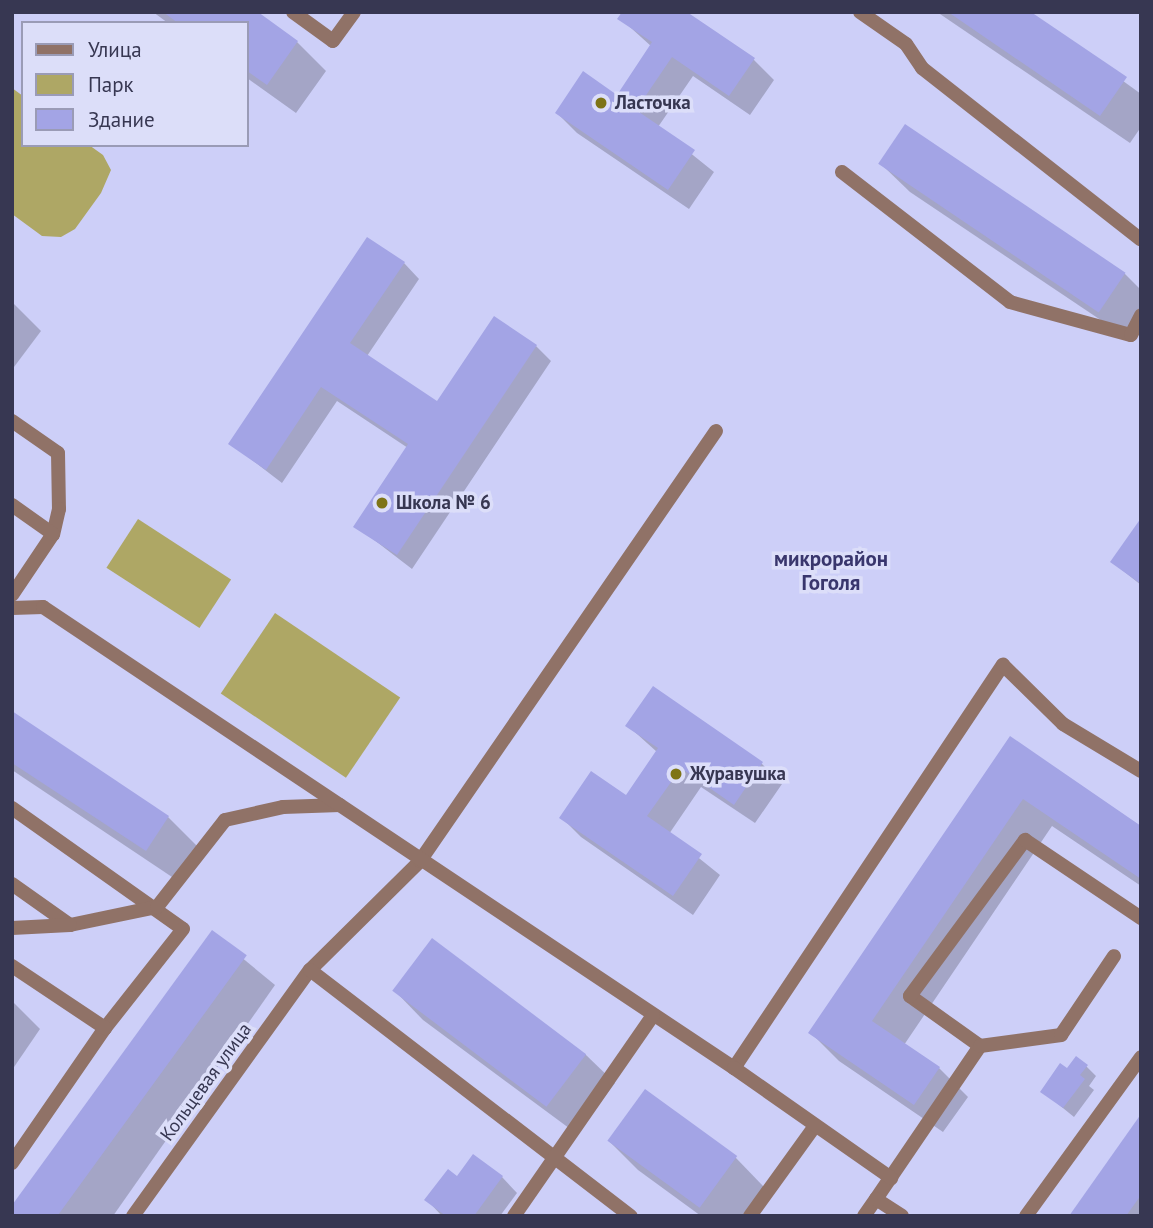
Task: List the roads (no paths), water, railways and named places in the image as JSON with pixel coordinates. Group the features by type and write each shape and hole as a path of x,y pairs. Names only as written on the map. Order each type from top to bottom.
{"street":[{"path":"293,12 333,41 354,12"},
{"path":"860,12 906,44 922,68 1141,240"},
{"path":"842,172 1010,302 1131,335 1141,315"},
{"path":"12,421 58,453 59,509 53,534 12,595"},
{"name":"Кольцевая улица","path":"133,1216 310,970 420,862 716,431"},
{"path":"12,505 53,534"},
{"path":"12,608 43,607 420,862 734,1068 891,1178"},
{"path":"734,1068 1003,665 1063,724 1141,771"},
{"path":"12,928 70,925 157,907 225,820 283,807 340,806"},
{"path":"12,808 157,907 183,929 105,1028 12,1163"},
{"path":"1114,956 1061,1035 981,1046 910,996 1024,840 1141,918"},
{"path":"12,884 70,925"},
{"path":"12,966 105,1028"},
{"path":"310,970 556,1155 631,1216"},
{"path":"514,1216 653,1015"},
{"path":"864,1216 981,1046"},
{"path":"1026,1216 1141,1057"},
{"path":"750,1216 815,1126"},
{"path":"876,1199 902,1216"}],"place":[{"name":"Ласточка","path":"601,103"},
{"name":"Школа № 6","path":"382,503"},
{"name":"Журавушка","path":"676,774"}],"district":[{"name":"микрорайон Гоголя","path":"831,571"}]}
